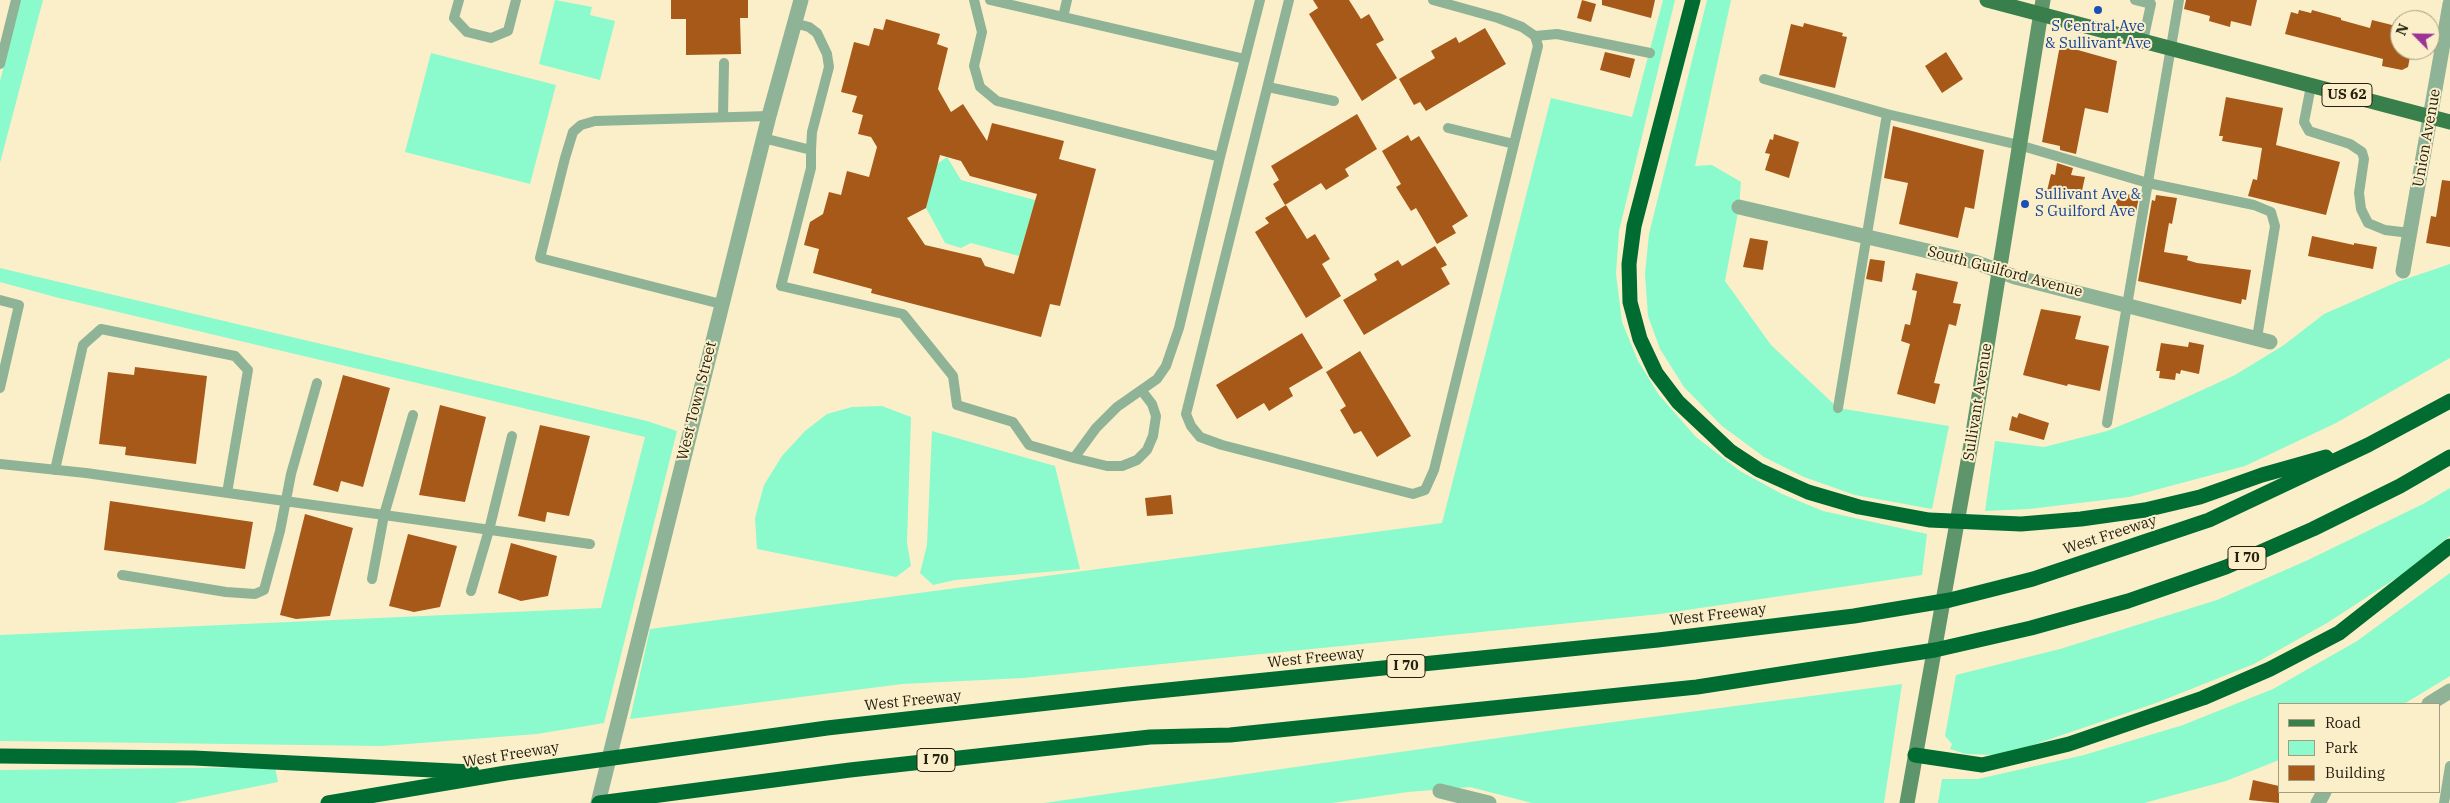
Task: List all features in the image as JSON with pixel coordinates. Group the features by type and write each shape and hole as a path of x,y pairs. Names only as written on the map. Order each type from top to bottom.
{"highway":[{"path":"1694,0 1634,226 1629,264 1630,302 1640,339 1656,373 1678,402 1730,451 1759,470 1808,492 1859,508 1929,520 2021,524 2081,519 2145,510 2200,497 2262,475 2368,445"},
{"name":"West Freeway","path":"328,803 506,773 836,727 1128,694 1658,640 1854,616 1950,600 2033,579 2209,520 2368,445 2450,401"},
{"name":"I 70","path":"599,803 850,770 1150,737 1230,735 1697,687 1935,650 2031,628 2128,601 2226,567 2322,524 2400,486 2450,457"},
{"path":"1915,756 1982,766 2069,744 2203,698 2270,669 2339,633 2450,546"},
{"path":"0,756 194,758 506,773"},
{"path":"678,803 722,787"}],"main road":[{"name":"US 62","path":"1987,0 2042,7 2143,41 2450,122"},
{"name":"Sullivant Avenue","path":"1907,803 1973,433 2042,7"}],"street":[{"name":"West Town Street","path":"599,803 768,116 801,0"},
{"name":"Union Avenue","path":"2403,271 2450,4"},
{"name":"South Guilford Avenue","path":"1739,207 1975,262 2126,305 2264,340"},
{"path":"2431,703 2449,695"},
{"path":"1440,791 1489,803"}],"lane":[{"path":"0,64 16,0"},
{"path":"459,0 454,18 467,32 491,38 508,31 516,0"},
{"path":"974,0 982,32 974,66 980,87 997,101 1220,157"},
{"path":"990,0 1245,59"},
{"path":"1062,17 1067,0"},
{"path":"1074,458 1096,428 1117,407 1157,379 1166,366 1179,328 1260,0"},
{"path":"1289,0 1186,414 1191,426 1200,437 1222,445 1413,494 1424,490 1434,470 1538,46 1535,36 1522,27 1498,18 1433,0"},
{"path":"2135,0 2150,2 2143,41"},
{"path":"2107,423 2179,0"},
{"path":"794,23 809,27 817,33 827,54 828,67 812,132 811,168 781,286 903,314 953,376 957,405 1013,422 1029,445 1107,466 1122,466 1137,460 1147,450 1153,436 1156,416 1152,404 1142,391"},
{"path":"1535,36 1557,34 1650,53"},
{"path":"723,118 724,63"},
{"path":"1764,79 1886,114 2019,145 2148,183 2254,205 2271,212 2275,226 2264,340"},
{"path":"2311,86 2304,122 2309,131 2350,144 2362,152 2364,159 2359,193 2361,209 2368,223 2385,230 2410,233"},
{"path":"1268,87 1334,101"},
{"path":"1838,408 1886,114"},
{"path":"722,304 540,258 569,142 573,132 581,125 595,121 768,116"},
{"path":"1448,128 1514,144"},
{"path":"763,138 811,150"},
{"path":"0,300 20,305 0,388"},
{"path":"55,470 83,345 100,329 235,356 248,370 227,493"},
{"path":"122,575 226,592 255,594 264,590 270,572 285,501 317,383"},
{"path":"372,579 384,515 413,414"},
{"path":"471,591 490,530 512,436"},
{"path":"0,464 227,493 590,544"},
{"path":"2444,803 2450,766"}],"green space":[{"path":"21,0 43,0 0,163 0,81"},
{"path":"555,0 592,7 590,15 615,21 600,80 539,64"},
{"path":"1663,0 1675,0 1619,231 1616,274 1622,322 1638,361 1659,395 1696,437 1740,471 1782,494 1823,511 1927,534 1922,575 1660,614 1023,678 902,684 630,719 650,629 1442,523 1551,98 1632,117"},
{"path":"1707,0 1731,0 1695,166 1712,165 1741,182 1739,207 1725,281 1771,345 1838,408 1949,426 1932,509 1855,495 1804,477 1764,457 1722,426 1684,387 1660,349 1648,316 1645,274 1649,234"},
{"path":"431,53 556,85 530,184 405,152"},
{"path":"947,157 961,180 1042,202 1040,208 1032,212 1019,256 971,243 961,248 945,243 926,208 937,164"},
{"path":"2450,264 2450,358 2336,423 2245,466 2129,497 2029,509 1985,511 1995,441 2044,447 2107,431 2235,375 2284,345 2324,314 2397,282"},
{"path":"0,268 647,421 677,431 604,723 537,734 382,746 0,741 0,635 601,608 645,437 59,298 0,282"},
{"path":"882,406 911,417 907,543 911,566 896,577 757,549 755,518 764,485 782,456 805,431 827,414 852,407"},
{"path":"932,431 1055,466 1080,569 955,580 933,585 920,573 927,545"},
{"path":"2450,488 2450,536 2401,575 2327,623 2254,664 2156,703 2021,749 1996,755 1966,754 1950,749 1952,744 1945,736 1956,675 2060,649 2217,600 2308,560 2423,504"},
{"path":"2450,573 2450,676 2406,703 2278,703 2278,760 2226,781 2144,803 1938,803 1942,779 1978,779 2084,755 2183,725 2273,689 2357,641"},
{"path":"1902,684 1884,803 1532,803 1470,787 1408,792 1332,803 1044,803 1568,728"},
{"path":"275,767 278,782 174,803 0,803 0,770"}],"building":[{"path":"671,0 748,0 748,18 740,18 741,54 686,55 686,19 671,19"},
{"path":"1313,0 1349,0 1361,19 1369,14 1384,40 1376,44 1397,78 1362,101 1309,14 1318,8"},
{"path":"1582,0 1596,4 1591,22 1577,18"},
{"path":"1602,0 1655,0 1651,18 1602,5"},
{"path":"2186,0 2257,0 2251,26 2231,21 2230,27 2209,21 2210,16 2184,9"},
{"path":"2299,10 2311,13 2312,10 2370,28 2372,20 2390,24 2390,60 2409,60 2408,67 2402,70 2382,66 2383,59 2285,34 2291,12 2298,14"},
{"path":"886,19 940,34 937,44 948,48 938,89 951,112 963,104 987,141 992,123 1064,141 1059,159 1096,169 1060,306 1050,304 1041,337 871,293 872,289 813,273 819,249 804,245 810,222 823,214 829,192 841,195 847,171 869,177 877,147 871,137 858,134 863,115 852,112 857,96 841,92 854,42 869,46 874,28 883,30","holes":["940,155 961,161 970,176 1037,194 1014,274 985,266 981,258 925,245 907,218 926,208"]},
{"path":"1804,23 1843,33 1842,36 1847,37 1835,88 1779,75 1791,24 1803,27"},
{"path":"1485,28 1506,64 1426,111 1420,102 1414,105 1399,79 1435,58 1431,51 1456,37 1459,43"},
{"path":"2060,45 2117,61 2108,113 2085,108 2076,154 2060,150 2060,146 2042,142"},
{"path":"1605,52 1635,59 1630,78 1600,70"},
{"path":"1946,52 1963,79 1942,93 1925,66"},
{"path":"2226,97 2283,108 2276,145 2340,162 2326,215 2248,196 2253,179 2257,180 2262,148 2222,141 2223,136 2219,136"},
{"path":"1357,114 1377,149 1345,169 1349,176 1326,190 1321,183 1285,205 1273,184 1279,180 1271,166"},
{"path":"1893,126 1984,150 1974,209 1965,207 1958,238 1899,224 1908,183 1884,178"},
{"path":"1774,134 1799,142 1789,178 1765,170 1770,154 1765,153 1770,139 1773,140"},
{"path":"1408,135 1411,141 1419,136 1468,216 1452,226 1456,233 1437,244 1416,208 1411,211 1396,187 1401,184 1382,151"},
{"path":"2057,163 2073,168 2071,175 2085,177 2080,200 2051,195 2052,192 2047,191 2051,174 2055,175"},
{"path":"2442,180 2450,181 2450,247 2426,243 2431,216 2436,217"},
{"path":"2119,192 2139,197 2135,217 2113,212"},
{"path":"2156,195 2177,198 2172,224 2169,223 2164,252 2188,256 2187,260 2197,263 2251,270 2246,300 2242,299 2241,304 2138,281 2152,200 2155,201"},
{"path":"1286,205 1307,239 1315,234 1330,259 1322,264 1341,296 1306,318 1255,232 1269,223 1265,218"},
{"path":"2312,236 2354,245 2354,243 2377,247 2373,269 2308,256"},
{"path":"1750,238 1768,241 1763,270 1743,267"},
{"path":"1435,246 1447,265 1441,268 1450,284 1364,335 1343,300 1377,280 1374,274 1398,260 1402,266"},
{"path":"1870,259 1885,261 1882,282 1866,279"},
{"path":"1916,273 1958,282 1953,303 1961,304 1956,326 1949,324 1934,383 1940,384 1935,404 1897,394 1910,344 1901,341 1905,324 1910,325 1917,291 1912,290"},
{"path":"2041,309 2081,316 2075,339 2109,346 2100,391 2068,384 2067,386 2023,375"},
{"path":"1302,333 1323,368 1289,388 1293,396 1269,411 1264,403 1237,419 1216,385"},
{"path":"2189,342 2204,345 2199,374 2181,370 2180,374 2176,373 2175,380 2159,378 2160,371 2156,371 2161,343 2188,347"},
{"path":"1360,351 1411,436 1377,457 1361,431 1354,434 1340,410 1346,406 1326,372"},
{"path":"135,367 207,376 196,464 125,455 126,447 99,444 108,372 134,375"},
{"path":"343,375 390,388 363,487 341,481 338,492 313,485"},
{"path":"440,405 486,417 465,502 419,495"},
{"path":"2019,413 2049,423 2044,440 2009,430 2012,416 2017,418"},
{"path":"540,425 590,436 569,516 547,512 545,522 518,516"},
{"path":"1171,495 1173,514 1147,516 1145,498"},
{"path":"110,501 253,522 245,569 104,550"},
{"path":"305,514 353,528 330,616 296,619 280,615"},
{"path":"408,534 457,546 440,607 414,612 389,606"},
{"path":"511,543 557,556 548,596 521,601 498,593"},
{"path":"2253,780 2278,786 2279,803 2249,800"}],"place":[{"name":"S Central Ave & Sullivant Ave","path":"2098,10"},
{"name":"Sullivant Ave & S Guilford Ave","path":"2025,204"}]}
